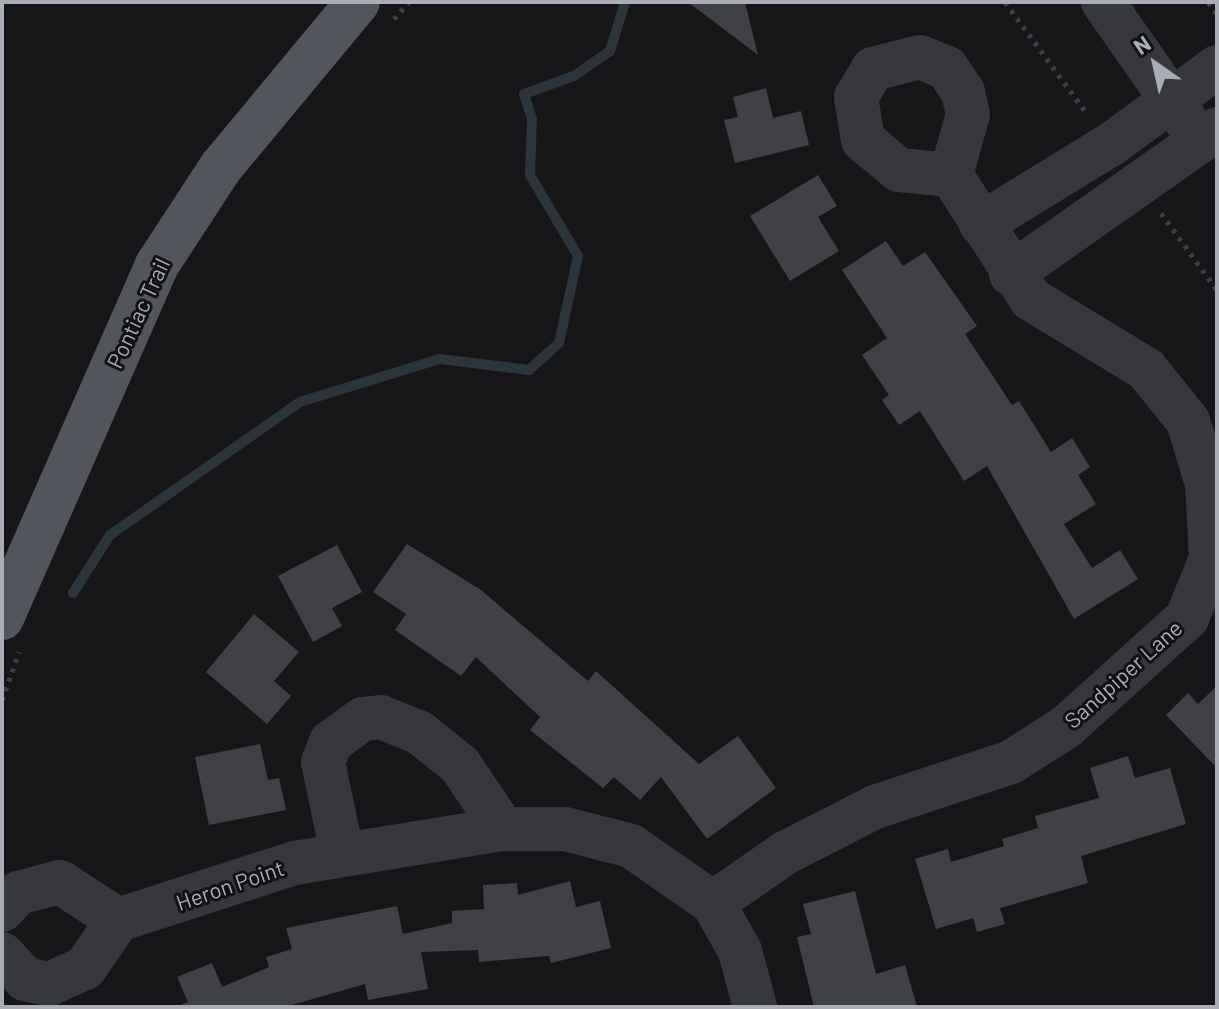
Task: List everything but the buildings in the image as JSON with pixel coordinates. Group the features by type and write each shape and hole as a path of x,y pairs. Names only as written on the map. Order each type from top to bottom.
{"main road":[{"name":"Pontiac Trail","path":"12,632 157,265 221,167 374,13"}],"street":[{"path":"1011,274 1212,145 1171,99 1103,2"},
{"path":"981,224 1217,67"},
{"name":"Sandpiper Lane","path":"713,903 785,853 875,807 1011,762 1090,707 1187,618 1211,558 1207,484 1188,421 1146,369 1052,316 1011,274 951,175"},
{"path":"342,853 323,762 331,742 363,719 381,717 430,741 460,765 503,829"},
{"name":"Heron Point","path":"118,920 342,853 503,829 565,829 631,846 713,903 740,951 755,1007"},
{"path":"2,910 18,893 60,882 118,920 85,968 66,979 25,979 2,954"}],"path":[{"path":"374,13 409,2"},
{"path":"1208,2 1217,14"},
{"path":"2,700 12,632"}],"waterway":[{"path":"73,593 110,535 300,402 440,359 529,370 559,343 578,256 530,175 532,119 524,94 574,76 610,51 625,2"}]}
